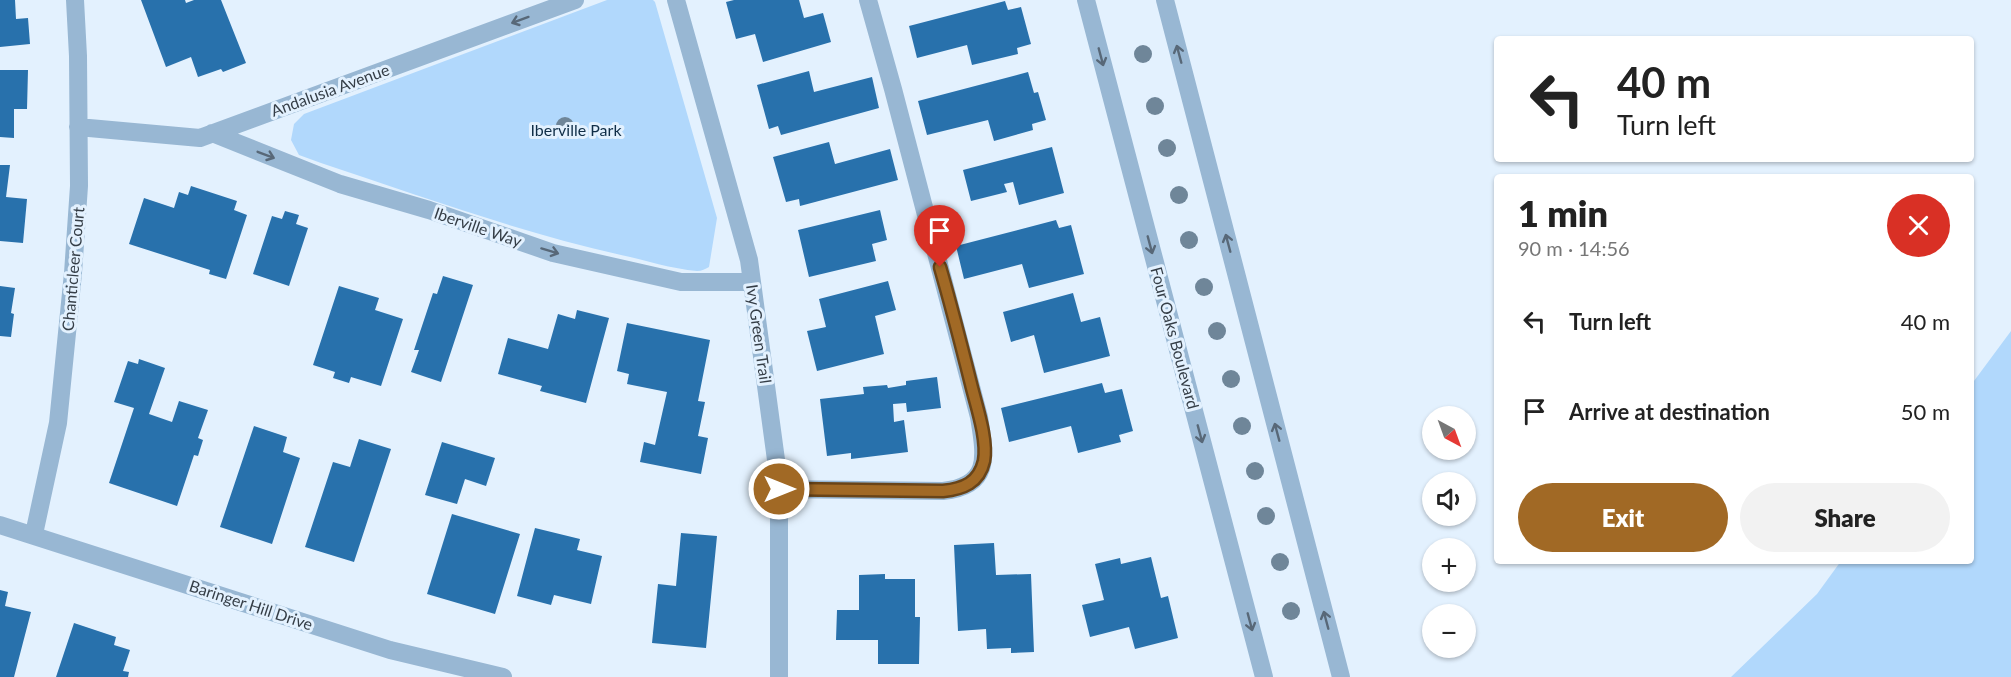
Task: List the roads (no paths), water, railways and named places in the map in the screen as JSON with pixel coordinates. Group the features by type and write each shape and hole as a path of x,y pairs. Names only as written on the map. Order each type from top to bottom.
{"street":[{"name":"Chanticleer Court","path":"34,534 58,423 78,212 78,56 75,0"},
{"name":"Andalusia Avenue","path":"78,127 200,138 575,0"},
{"name":"Ivy Green Trail","path":"676,0 749,260 779,489 779,677"},
{"path":"779,489 943,491 959,489 975,480 984,461 980,417 893,89 867,0"},
{"name":"Four Oaks Boulevard","path":"1086,0 1264,677"},
{"path":"1165,0 1340,677"},
{"name":"Iberville Way","path":"212,133 340,184 429,210 553,253 681,282 752,282"},
{"name":"Baringer Hill Drive","path":"0,525 34,534 390,650 503,677"}],"park label":[{"name":"Iberville Park","path":"576,130"}]}
